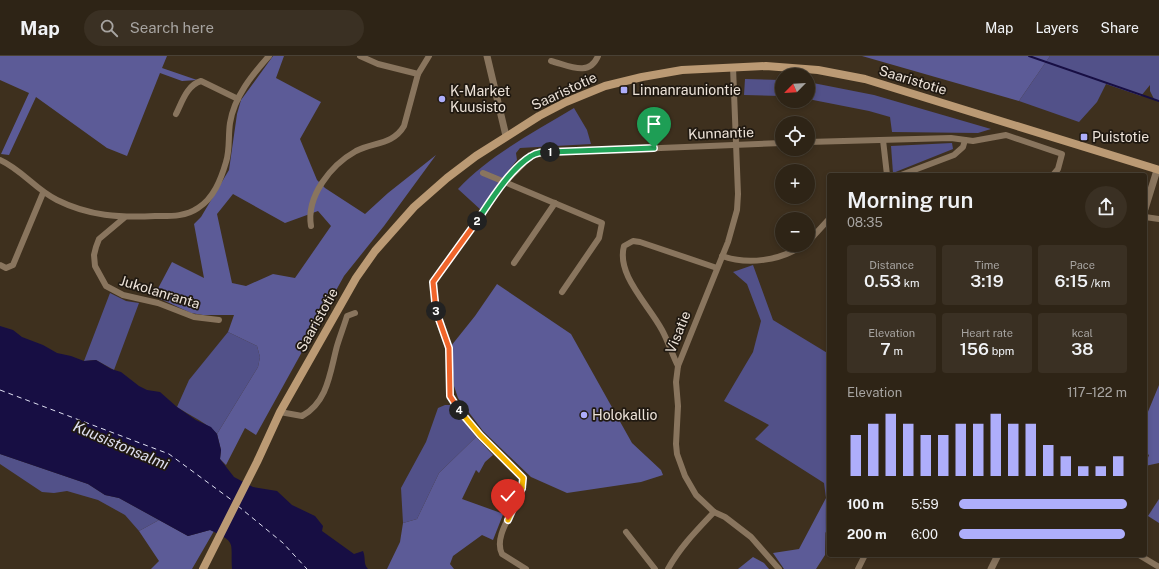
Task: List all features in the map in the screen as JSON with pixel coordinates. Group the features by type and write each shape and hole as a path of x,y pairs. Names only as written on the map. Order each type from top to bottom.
{"main road":[{"name":"Saaristotie","path":"202,569 257,462 280,412 340,305 380,245 414,207 447,178 506,136 566,102 605,86 642,77 682,70 734,67 793,67 865,79 1158,170"}],"street":[{"path":"0,160 10,166 43,193 88,212 124,218 178,216 189,214 206,203 218,184 229,152 230,123 238,99 257,70 269,56"},
{"path":"360,56 378,64 418,74"},
{"path":"312,226 311,216 316,194 332,172 356,151 391,139 400,132 404,126 418,74 429,56"},
{"path":"486,56 506,136"},
{"path":"551,62 586,69 595,64 598,56"},
{"name":"Visatie","path":"734,67 737,145 737,210 722,256 678,366 676,382 678,406 677,454 690,486 714,512 725,517 751,537 779,569"},
{"path":"176,114 190,88 195,83 201,81 238,99"},
{"path":"815,142 951,138 973,141 1006,135 1062,154 1058,169 1055,173"},
{"path":"884,140 886,173"},
{"path":"906,173 954,155 963,147 966,140"},
{"name":"Kunnantie","path":"526,569 502,554 499,541 522,490 523,478 480,435 450,396 449,348 436,314 433,282 504,181 531,156 538,153 775,143"},
{"path":"1147,203 1158,170"},
{"path":"483,173 602,224 598,238 562,292"},
{"path":"0,265 6,268 13,265 43,193"},
{"path":"514,264 555,203"},
{"path":"1147,217 1159,219"},
{"name":"Jukolanranta","path":"124,218 99,239 96,247 94,255 95,266 106,286 124,295 158,303 194,317 219,320"},
{"path":"815,234 827,221"},
{"path":"678,366 663,331 647,308 623,265 622,254 624,246 633,240 717,268"},
{"path":"722,256 736,261 775,258 790,252"},
{"path":"280,412 302,416 320,400 327,388 347,316 355,313"},
{"path":"668,569 676,555 689,538 714,512"},
{"path":"626,532 655,569"},
{"path":"858,569 864,557"},
{"path":"991,569 997,557"},
{"path":"1143,557 1159,567"}],"shaded area":[{"path":"0,56 167,56 162,68 197,80 182,81 160,73 127,156 107,148 36,97 9,155 1,154 29,93 0,80"},
{"path":"273,56 284,56 276,78 321,102 300,139 317,180 325,188 365,214 388,193 436,155 384,226 344,276 256,435 245,428 226,465 220,459 221,450 217,434 258,367 260,357 257,346 228,332 234,315 203,315 191,313 154,296 172,262 204,278 194,224 201,217 229,170 237,114 241,100","holes":["233,194 285,223 318,211 331,226 295,278 273,274 246,286 232,283 217,214"]},
{"path":"862,56 1050,56 1019,101"},
{"path":"1050,56 1159,56 1159,101 1154,99 1150,91 1150,85 1141,96 1106,84 1097,102 1079,122 1019,101"},
{"path":"745,79 775,80 775,96 744,95"},
{"path":"815,83 874,95 991,129 978,133 892,132 890,117 869,111 815,100"},
{"path":"574,108 587,130 591,144 520,148 516,153 517,160 496,186 481,210 458,189 484,165 498,155 528,135"},
{"path":"952,143 953,149 893,173 891,146"},
{"path":"753,265 773,320 827,353 827,530 825,533 826,498 824,483 755,439 769,425 724,401 753,352 761,321 747,284 733,272"},
{"path":"497,284 571,334 632,443 661,470 663,475 641,482 567,493 531,477 483,431 458,398 454,386 451,346 475,316"},
{"path":"110,293 126,301 139,303 114,370 96,360 84,361"},
{"path":"228,332 257,346 260,357 258,367 217,434 204,423 177,407 189,380"},
{"path":"1159,385 1159,463 1147,466 1149,455 1147,454 1147,414"},
{"path":"445,405 451,405 476,437 439,473 417,519 403,523 401,488 426,442 438,408"},
{"path":"476,437 493,455 485,462 479,473 476,470 462,499 501,513 504,512 493,540 482,535 453,556 450,564 454,569 387,569 400,542 403,523 417,519 439,473"},
{"path":"0,454 88,484 105,495 119,498 159,520 139,531 125,515 98,500 67,491 54,493 42,492 0,464"},
{"path":"826,498 825,555 816,569 784,569 773,553 799,549"},
{"path":"1159,499 1159,523 1148,516"},
{"path":"159,520 188,536 210,530 214,531 192,569 151,569 159,561 139,531"},
{"path":"753,557 764,563 769,569 738,569"}],"water":[{"name":"Kuusistonsalmi","path":"0,326 13,330 22,337 43,345 57,353 84,361 96,360 111,369 121,372 139,386 147,390 160,392 177,407 196,420 211,427 217,434 221,450 220,459 234,477 253,487 277,491 292,505 315,516 323,526 322,531 354,554 363,551 368,569 232,569 231,544 219,534 210,530 188,536 119,498 105,495 88,484 0,454"}],"waterway":[{"path":"1029,56 1159,101"}],"ferry route":[{"path":"0,390 169,454 233,501"},
{"path":"238,506 283,543 307,569"}],"place":[{"name":"Linnanrauniontie","path":"624,90"},
{"name":"K-Market Kuusisto","path":"442,99"},
{"name":"Puistotie","path":"1084,137"},
{"name":"Holokallio","path":"584,415"}],"route":[{"path":"508,520 522,490 524,483 523,478 464,418 450,396 449,348 436,314 433,282 504,181 531,156 538,153 654,148"}]}
